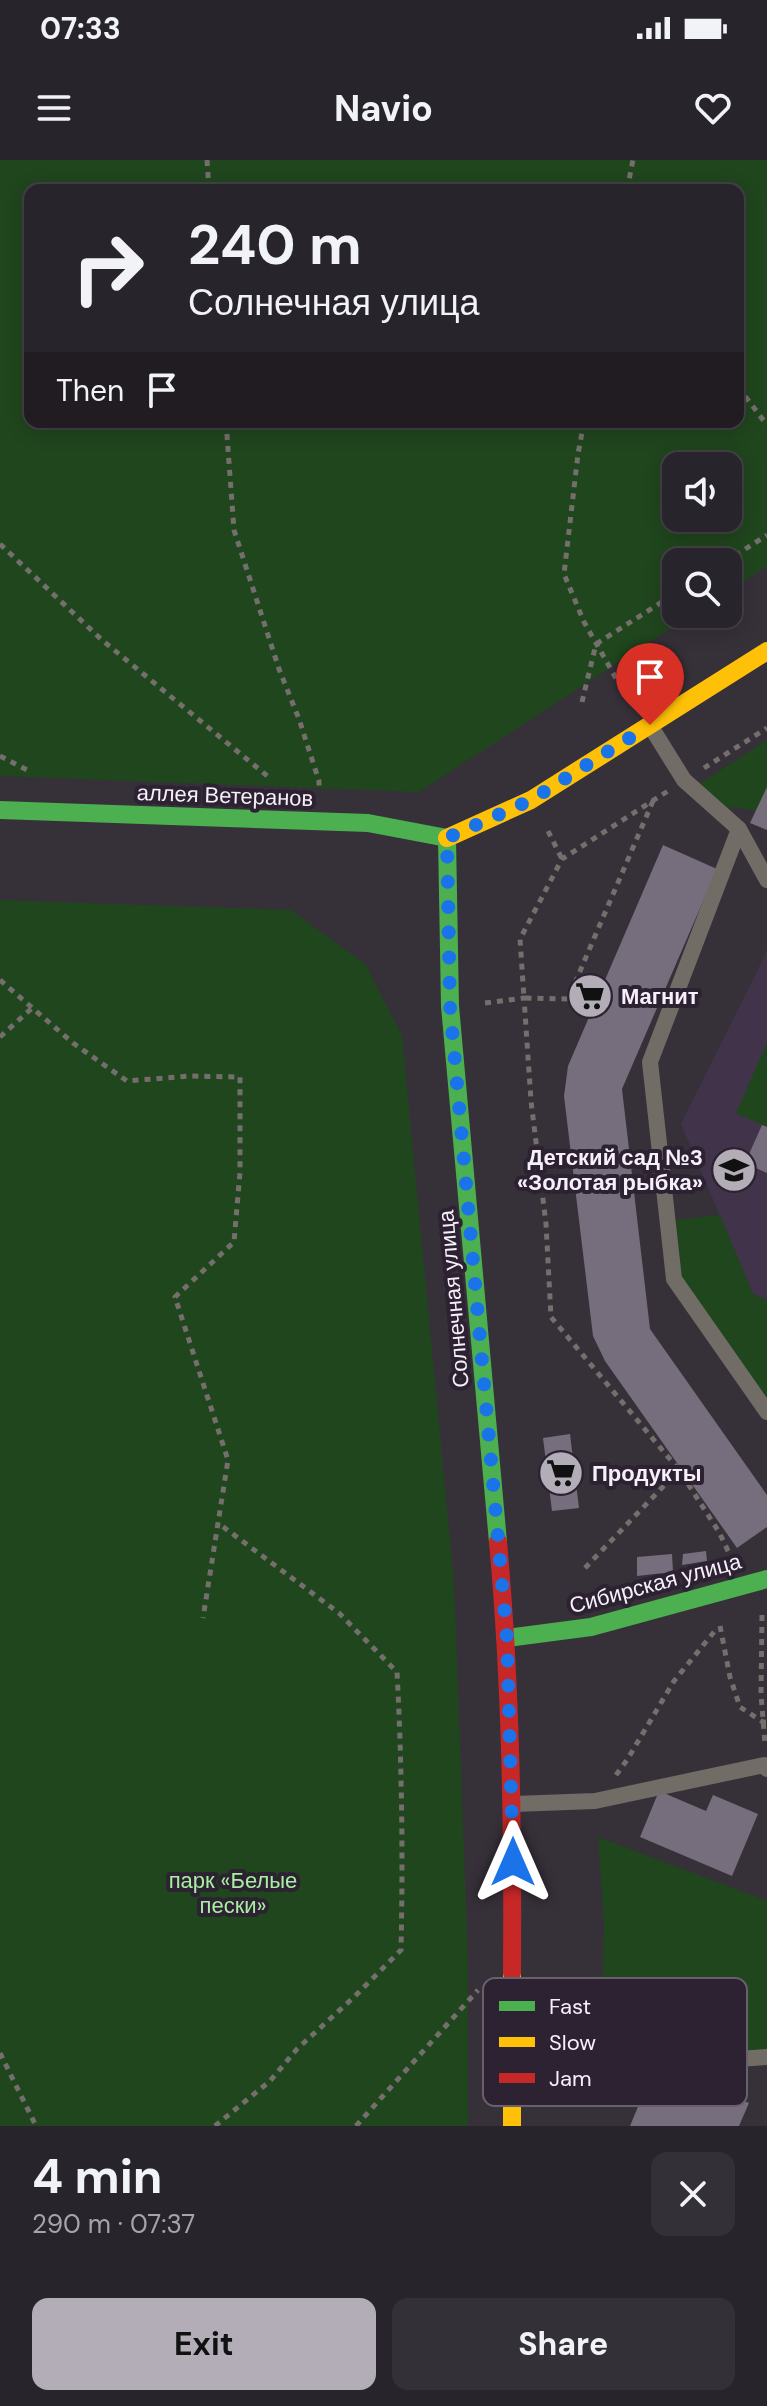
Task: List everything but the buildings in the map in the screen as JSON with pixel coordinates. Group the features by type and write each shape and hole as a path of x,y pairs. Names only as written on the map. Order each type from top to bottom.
{"street":[{"path":"447,838 531,800 767,651"},
{"name":"аллея Ветеранов","path":"0,810 368,823 447,838"},
{"name":"Солнечная улица","path":"447,838 450,1006 507,1638 513,1804 514,1978"},
{"name":"Сибирская улица","path":"507,1638 591,1627 766,1579"},
{"name":"Солнечная улица","path":"512,2126 513,2106"}],"lane":[{"path":"650,725 684,780 739,829 767,880"},
{"path":"739,829 650,1062 674,1279 767,1412"},
{"path":"513,1804 595,1801 765,1767"},
{"path":"747,2058 767,2057"}],"path":[{"path":"207,160 209,184"},
{"path":"628,184 633,160"},
{"path":"744,395 767,425"},
{"path":"226,428 234,530 319,781"},
{"path":"583,428 564,574 596,644 617,680"},
{"path":"742,551 767,535"},
{"path":"0,544 102,640 271,779"},
{"path":"582,702 596,644 662,602"},
{"path":"732,1559 719,1532 679,1470 551,1317 546,1224 531,1101 520,939 562,859 767,728"},
{"path":"0,756 29,771"},
{"path":"479,1003 524,998 568,999 653,801"},
{"path":"546,827 562,859"},
{"path":"0,980 73,1043 127,1081 190,1076 240,1077 240,1172 234,1242 175,1297 228,1460 203,1618"},
{"path":"0,1037 32,1008"},
{"path":"585,1568 679,1470"},
{"path":"215,2126 270,2081 297,2049 401,1950 403,1861 403,1775 397,1672 339,1613 218,1523"},
{"path":"765,1767 761,1648 766,1579"},
{"path":"595,1801 627,1760 674,1681 729,1616"},
{"path":"720,1626 730,1677 740,1707 765,1722"},
{"path":"356,2126 482,1985"},
{"path":"0,2053 36,2126"}],"shaded area":[{"name":"Детский сад №3 «Золотая рыбка»","path":"767,951 767,1300 753,1294 681,1124"}],"green space":[{"path":"0,160 767,160 767,566 742,583 742,548 662,548 662,628 671,628 419,792 0,776"},
{"path":"767,740 767,787 756,811 733,807 717,810 693,788"},
{"name":"парк «Белые пески»","path":"0,900 291,910 365,964 402,1036 454,1581 468,1961 468,2126 0,2126"},
{"path":"767,1043 767,1127 736,1113"},
{"path":"720,1215 753,1294 767,1300 767,1412 674,1279 667,1221"},
{"path":"598,1837 767,1901 767,2057 747,2058 747,1978 603,1978 604,1922"}],"traffic: fast":[{"path":"0,810 368,823 447,838"},
{"path":"447,838 450,1006 498,1542"},
{"path":"507,1638 591,1627 767,1579"}],"traffic: slow":[{"path":"447,838 531,800 767,651"},
{"path":"512,1973 512,1978"},
{"path":"512,2106 512,2126"}],"traffic: jam":[{"path":"498,1542 510,1758 512,1973"}],"place":[{"name":"Магнит","path":"590,996"},
{"name":"Детский сад №3 «Золотая рыбка»","path":"734,1170"},
{"name":"Продукты","path":"561,1473"}],"route":[{"path":"513,1862 507,1638 450,1006 447,838 531,800 650,725"}]}
